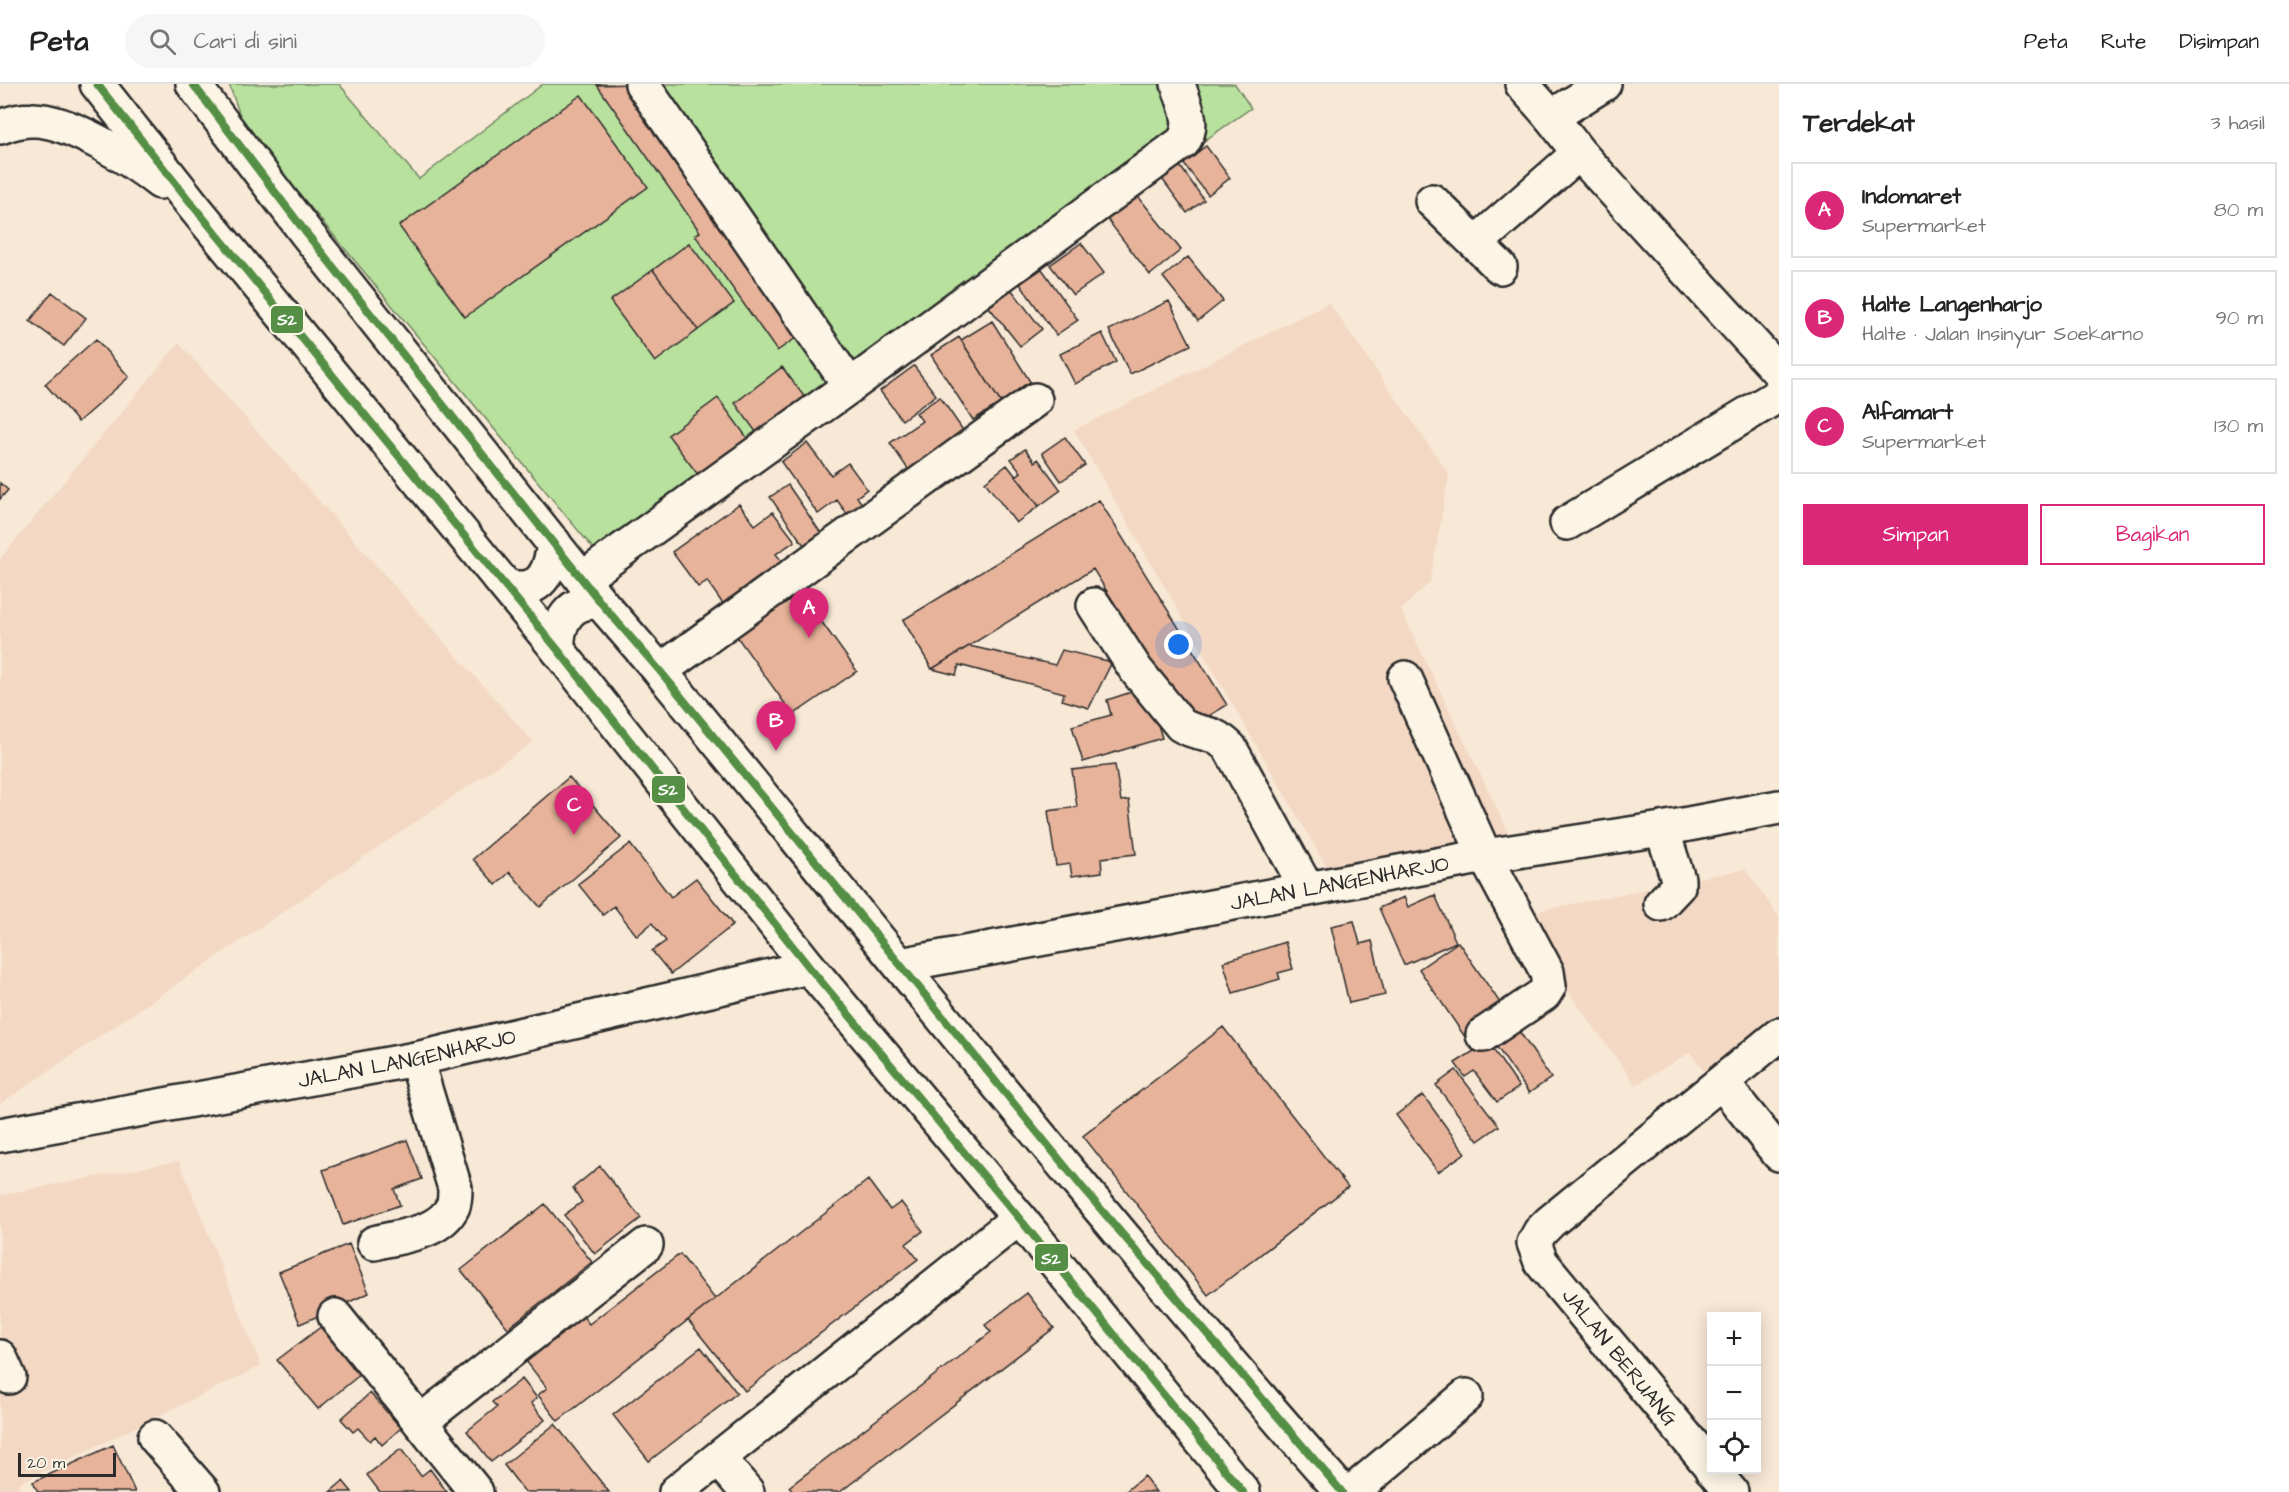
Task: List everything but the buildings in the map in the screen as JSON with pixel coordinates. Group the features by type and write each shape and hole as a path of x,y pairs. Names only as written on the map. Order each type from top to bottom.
{"street":[{"path":"97,84 195,208 558,650 809,967 1019,1218 1243,1492"},
{"path":"193,84 307,234 592,591 660,670 1064,1168 1235,1371 1341,1492"},
{"path":"642,84 850,386"},
{"path":"592,591 850,386 1183,142 1189,134 1190,122 1178,84"},
{"path":"1522,84 1579,153 1774,356"},
{"path":"1551,117 1604,84"},
{"path":"0,128 32,120 62,127 131,160 195,208"},
{"path":"1476,243 1579,153"},
{"path":"1432,201 1500,267"},
{"path":"1567,523 1779,395"},
{"path":"660,670 1035,400"},
{"path":"506,586 520,590 534,587 548,567 554,543"},
{"path":"558,650 559,626 580,605 592,601 592,591"},
{"path":"1094,605 1136,670 1181,725 1189,730 1212,734 1230,748 1307,889"},
{"path":"1405,678 1485,856 1547,972 1549,986 1545,994 1483,1035"},
{"name":"JALAN LANGENHARJO","path":"900,965 1485,856 1662,829 1779,807"},
{"path":"1661,904 1678,886 1678,879 1662,829"},
{"name":"JALAN LANGENHARJO","path":"0,1135 416,1059 809,967"},
{"path":"1779,1035 1722,1083 1779,1154"},
{"path":"374,1243 434,1227 445,1218 454,1205 455,1188 416,1059"},
{"name":"JALAN BERUANG","path":"1707,1463 1541,1262 1534,1243 1540,1232 1550,1222 1722,1083"},
{"path":"676,1492 1019,1218"},
{"path":"420,1422 646,1245"},
{"path":"335,1316 476,1492"},
{"path":"1352,1492 1466,1396"},
{"path":"155,1437 203,1492"},
{"path":"719,1459 747,1492"},
{"name":"JALAN BERUANG","path":"1716,1474 1731,1492"}],"shaded area":[{"path":"1329,303 1449,474 1430,582 1401,610 1509,834 1336,883 1074,430"},
{"path":"179,343 533,742 0,1104 0,559"},
{"path":"1745,869 1779,917 1779,1051 1724,1098 1690,1052 1636,1085 1513,916"},
{"path":"179,1161 261,1366 18,1484 21,1492 0,1492 0,1195"}],"green space":[{"path":"229,84 339,84 419,179 543,84 613,84 840,396 611,570 244,127"},
{"path":"649,84 1235,84 1251,108 859,383"}],"transit line":[{"name":"S2","path":"97,84 195,208 558,650 809,967 1019,1218 1243,1492"},
{"name":"S2","path":"193,84 307,234 601,603 660,671 1082,1187 1342,1492"}],"place":[{"name":"Indomaret","path":"809,638"},
{"name":"Halte Langenharjo","path":"776,751"},
{"name":"Alfamart","path":"574,835"}]}
